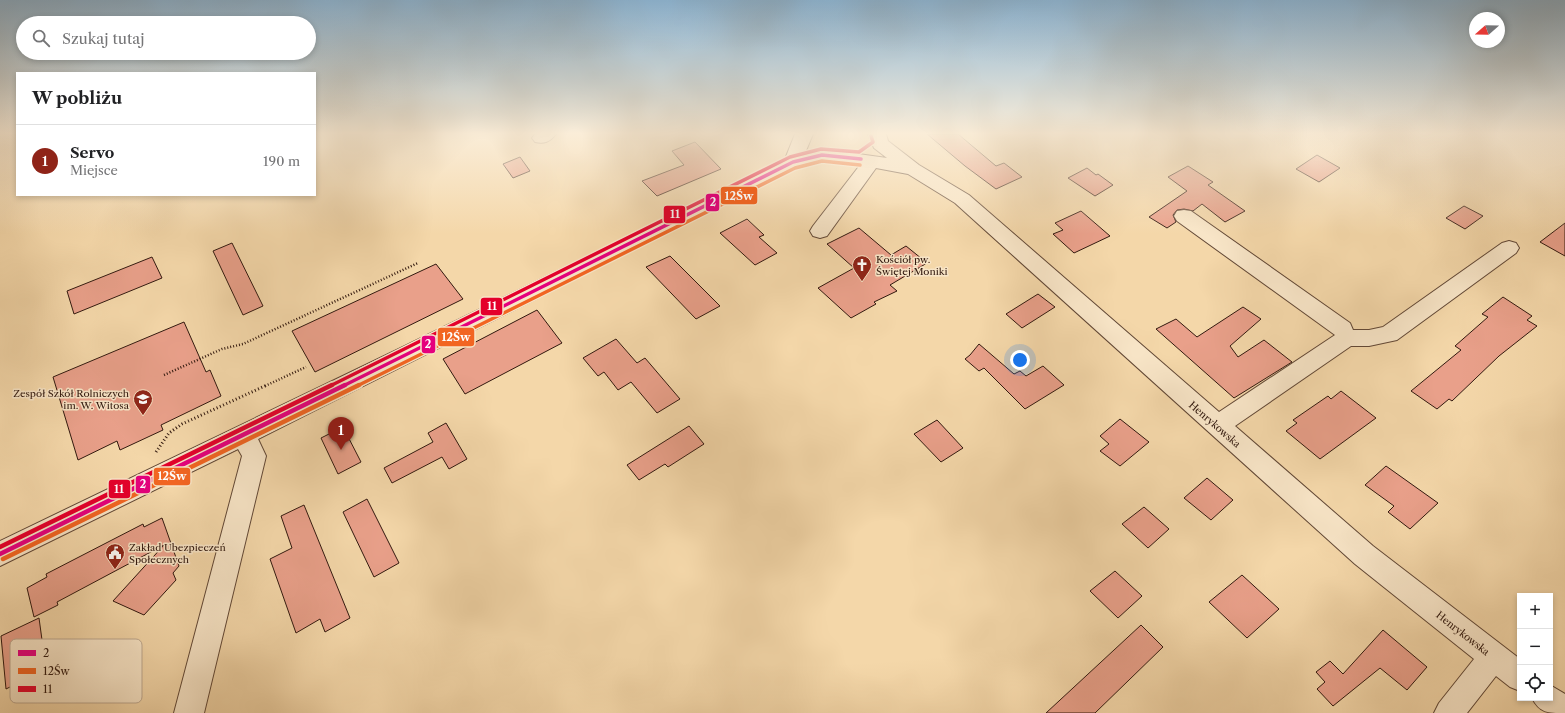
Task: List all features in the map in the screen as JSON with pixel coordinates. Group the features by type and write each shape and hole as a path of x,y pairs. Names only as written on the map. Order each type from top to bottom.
{"street":[{"name":"Henrykowska","path":"0,554 244,436 783,167"},
{"path":"820,232 862,167"},
{"name":"Henrykowska","path":"904,167 913,169 962,199 1216,426 1364,555 1517,675"},
{"path":"1184,216 1342,329 1347,338"},
{"path":"1216,426 1347,338 1368,338 1389,334 1509,248"},
{"path":"190,713 254,456 244,436"},
{"path":"1449,713 1494,656"},
{"path":"1551,701 1565,712"}],"path":[{"path":"164,375 222,348 243,344 418,263"},
{"path":"152,458 169,433 182,424 306,367"}],"building":[{"path":"505,167 527,167 530,171 513,178"},
{"path":"678,167 719,167 721,169 657,196 642,181"},
{"path":"967,167 1009,167 1022,177 996,189"},
{"path":"1186,167 1190,167 1213,182 1208,185 1245,211 1225,222 1202,204 1193,211 1184,209 1177,210 1173,215 1176,222 1167,228 1149,217 1187,191 1168,177"},
{"path":"1299,167 1340,168 1319,182 1296,169"},
{"path":"1087,168 1113,185 1095,196 1068,178"},
{"path":"1464,206 1483,216 1465,229 1446,218"},
{"path":"1081,211 1110,236 1074,253 1053,234 1063,230 1055,223"},
{"path":"747,219 764,235 759,237 777,253 755,265 720,233"},
{"path":"1565,223 1565,256 1540,242"},
{"name":"Kościół pw. Świętej Moniki","path":"859,228 891,255 906,246 927,263 890,285 897,291 874,302 876,304 851,318 818,288 854,268 827,244"},
{"path":"232,243 263,306 243,315 213,251"},
{"path":"670,256 720,306 696,319 646,267"},
{"path":"152,257 162,278 74,314 67,291"},
{"path":"436,264 463,299 315,372 292,331"},
{"path":"1038,294 1055,307 1022,328 1006,314"},
{"path":"1503,297 1532,316 1527,320 1537,326 1499,356 1452,401 1449,399 1437,409 1411,391 1461,350 1455,346 1488,317 1482,314"},
{"path":"1243,307 1261,319 1230,346 1238,357 1264,340 1292,362 1234,398 1156,329 1176,319 1197,337"},
{"path":"537,310 562,343 465,394 443,359"},
{"path":"184,322 206,372 210,370 221,396 161,425 163,430 120,450 117,441 78,460 53,377"},
{"path":"616,339 637,363 645,358 680,399 657,413 631,382 618,390 604,372 598,376 583,358"},
{"path":"979,344 1014,374 1020,371 1026,376 1043,366 1064,385 1025,409 984,368 979,371 965,359"},
{"path":"1341,391 1376,418 1320,459 1286,431 1297,423 1293,420 1328,396 1331,399"},
{"path":"1120,419 1149,442 1120,466 1100,451 1109,444 1100,436"},
{"path":"937,420 963,448 941,462 914,434"},
{"path":"446,423 467,459 449,469 442,457 392,483 384,468 433,442 428,433"},
{"path":"689,426 704,444 668,467 665,464 639,480 627,465"},
{"path":"343,427 361,462 338,474 321,438"},
{"path":"1386,466 1438,503 1410,529 1388,512 1394,506 1365,485"},
{"path":"1207,478 1233,500 1211,520 1184,498"},
{"path":"367,499 399,563 374,577 343,512"},
{"path":"304,505 350,618 325,632 320,619 296,633 270,559 292,548 281,516"},
{"path":"1144,507 1169,529 1148,548 1122,524"},
{"name":"Zakład Ubezpieczeń Społecznych","path":"162,518 179,566 173,573 176,580 144,615 113,601 164,545 57,602 58,605 34,617 27,588 47,577 46,574 143,524 144,527"},
{"path":"1115,571 1142,596 1118,618 1090,591"},
{"path":"1242,575 1279,609 1247,638 1209,602"},
{"path":"39,618 42,639 10,639 10,687 6,689 1,636"},
{"path":"1141,625 1163,647 1095,713 1046,713"},
{"path":"1383,630 1427,667 1407,690 1380,668 1333,706 1317,689 1325,682 1316,672 1330,661 1343,674"}],"transit line":[{"name":"11","path":"0,547 410,347 769,167"},
{"name":"2","path":"0,554 413,352 782,167"},
{"name":"12Św","path":"3,559 416,357 798,167"}],"place":[{"name":"Kościół pw. Świętej Moniki","path":"862,282"},
{"name":"Zespół Szkół Rolniczych im. W. Witosa","path":"143,416"},
{"name":"Servo","path":"341,450"},
{"name":"Zakład Ubezpieczeń Społecznych","path":"115,570"}]}
